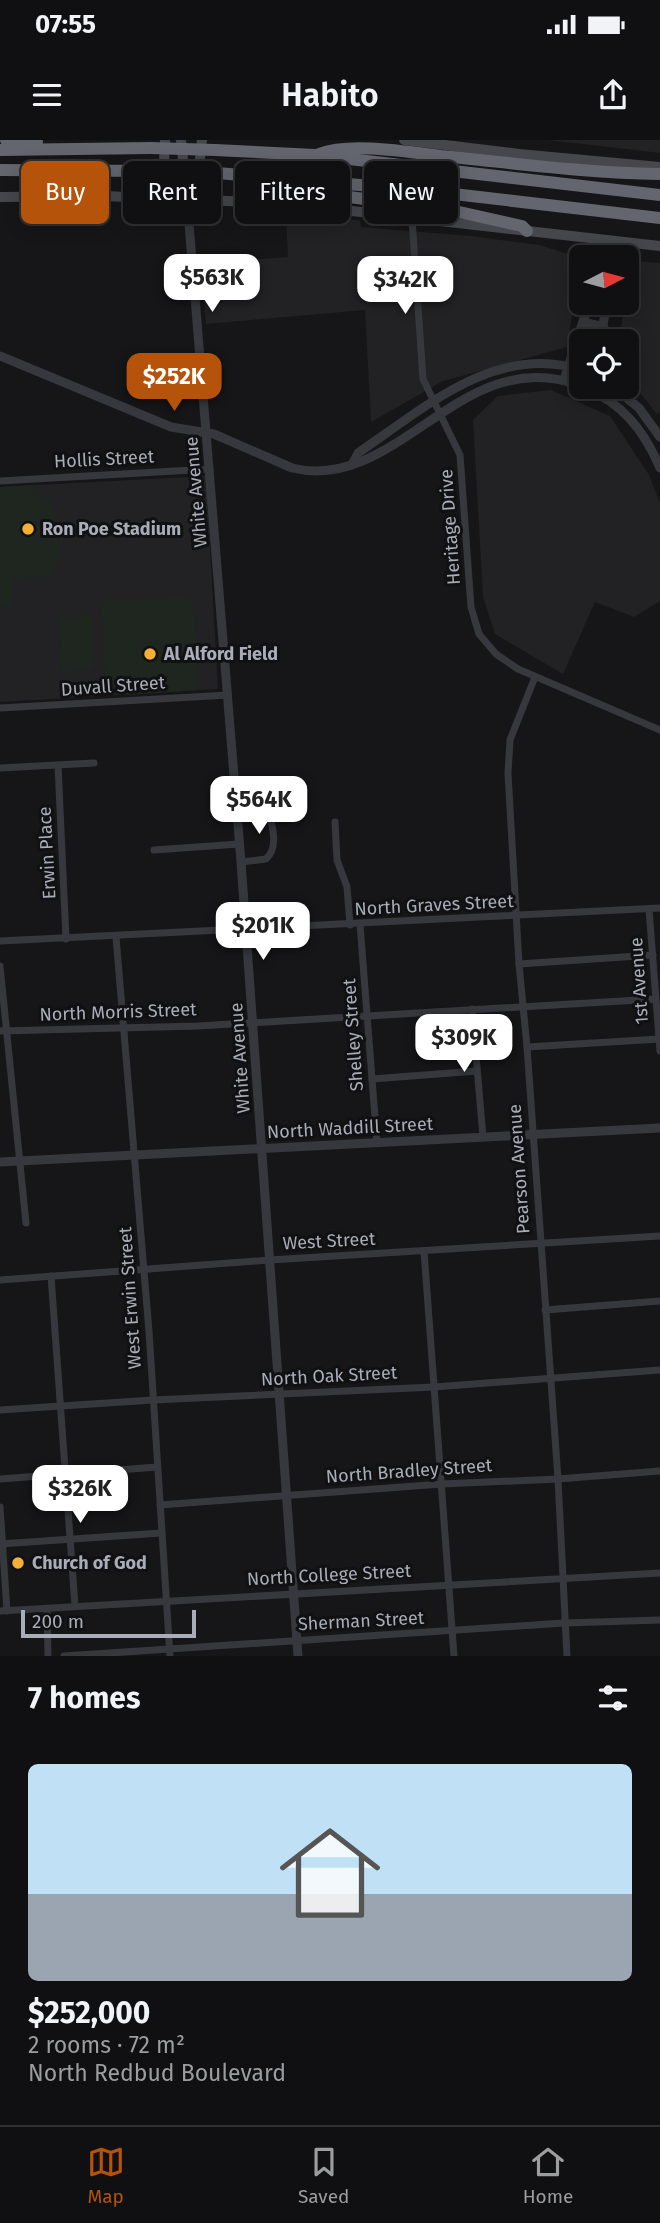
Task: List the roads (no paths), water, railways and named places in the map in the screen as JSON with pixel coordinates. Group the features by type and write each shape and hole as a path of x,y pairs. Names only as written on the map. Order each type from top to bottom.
{"highway":[{"path":"6,140 315,155 660,195"},
{"path":"0,150 118,147"},
{"path":"315,155 332,149 390,150 612,173 660,174"},
{"path":"0,170 235,174"},
{"path":"350,184 660,218"},
{"path":"350,198 455,211 522,226 527,231"}],"main road":[{"path":"109,190 159,189 164,183 165,140"},
{"path":"181,140 183,161"},
{"path":"202,140 202,161"},
{"path":"404,140 660,167"},
{"path":"0,197 21,197"},
{"path":"221,200 364,213"},
{"path":"458,224 660,246"}],"street":[{"name":"White Avenue","path":"189,224 241,862 298,1656"},
{"name":"Heritage Drive","path":"412,224 423,379 457,446 461,460 471,607 481,638 496,654 535,677 660,730"},
{"path":"598,239 598,245"},
{"path":"614,241 614,245"},
{"path":"564,380 585,315"},
{"path":"583,322 604,327 606,315"},
{"path":"0,356 171,427 207,432 305,471 331,470 364,462 480,390 504,381 527,377 569,382"},
{"path":"353,463 358,453 434,402 482,375 508,366 538,363 568,366"},
{"path":"607,399 630,417 648,441 660,468"},
{"path":"628,399 639,408 660,437"},
{"name":"Hollis Street","path":"0,481 210,469"},
{"name":"Pearson Avenue","path":"535,677 508,749 519,964 558,1479 567,1656"},
{"name":"Duvall Street","path":"0,708 228,695"},
{"path":"0,768 94,763"},
{"name":"Erwin Place","path":"58,765 66,939"},
{"path":"237,812 267,813 274,841 272,851 266,859 241,862"},
{"path":"335,822 337,860 347,887 350,925"},
{"path":"154,850 239,844"},
{"name":"North Graves Street","path":"0,941 660,908"},
{"name":"1st Avenue","path":"649,909 660,1051"},
{"name":"Shelley Street","path":"360,924 377,1143"},
{"name":"West Erwin Street","path":"116,937 144,1269 169,1653"},
{"path":"519,964 653,955"},
{"path":"0,966 4,1032 26,1223"},
{"name":"North Morris Street","path":"4,1032 253,1023 522,1007 657,995"},
{"path":"472,1009 483,1137"},
{"path":"527,1047 659,1039"},
{"path":"372,1079 477,1071"},
{"name":"North Waddill Street","path":"0,1162 660,1128"},
{"name":"West Street","path":"0,1280 270,1260 660,1237"},
{"path":"424,1251 454,1656"},
{"path":"51,1276 75,1606"},
{"path":"545,1310 660,1301"},
{"name":"North Oak Street","path":"0,1410 434,1387 660,1370"},
{"path":"0,1479 157,1467"},
{"name":"North Bradley Street","path":"160,1505 660,1471"},
{"path":"0,1507 3,1611"},
{"path":"1,1544 161,1533"},
{"name":"North College Street","path":"3,1611 660,1573"},
{"path":"47,1609 48,1656"},
{"name":"Sherman Street","path":"64,1656 169,1653 297,1640 565,1623 660,1620"}],"place":[{"name":"Ron Poe Stadium","path":"28,529"},
{"name":"Al Alford Field","path":"150,654"},
{"name":"Church of God","path":"18,1563"}]}
